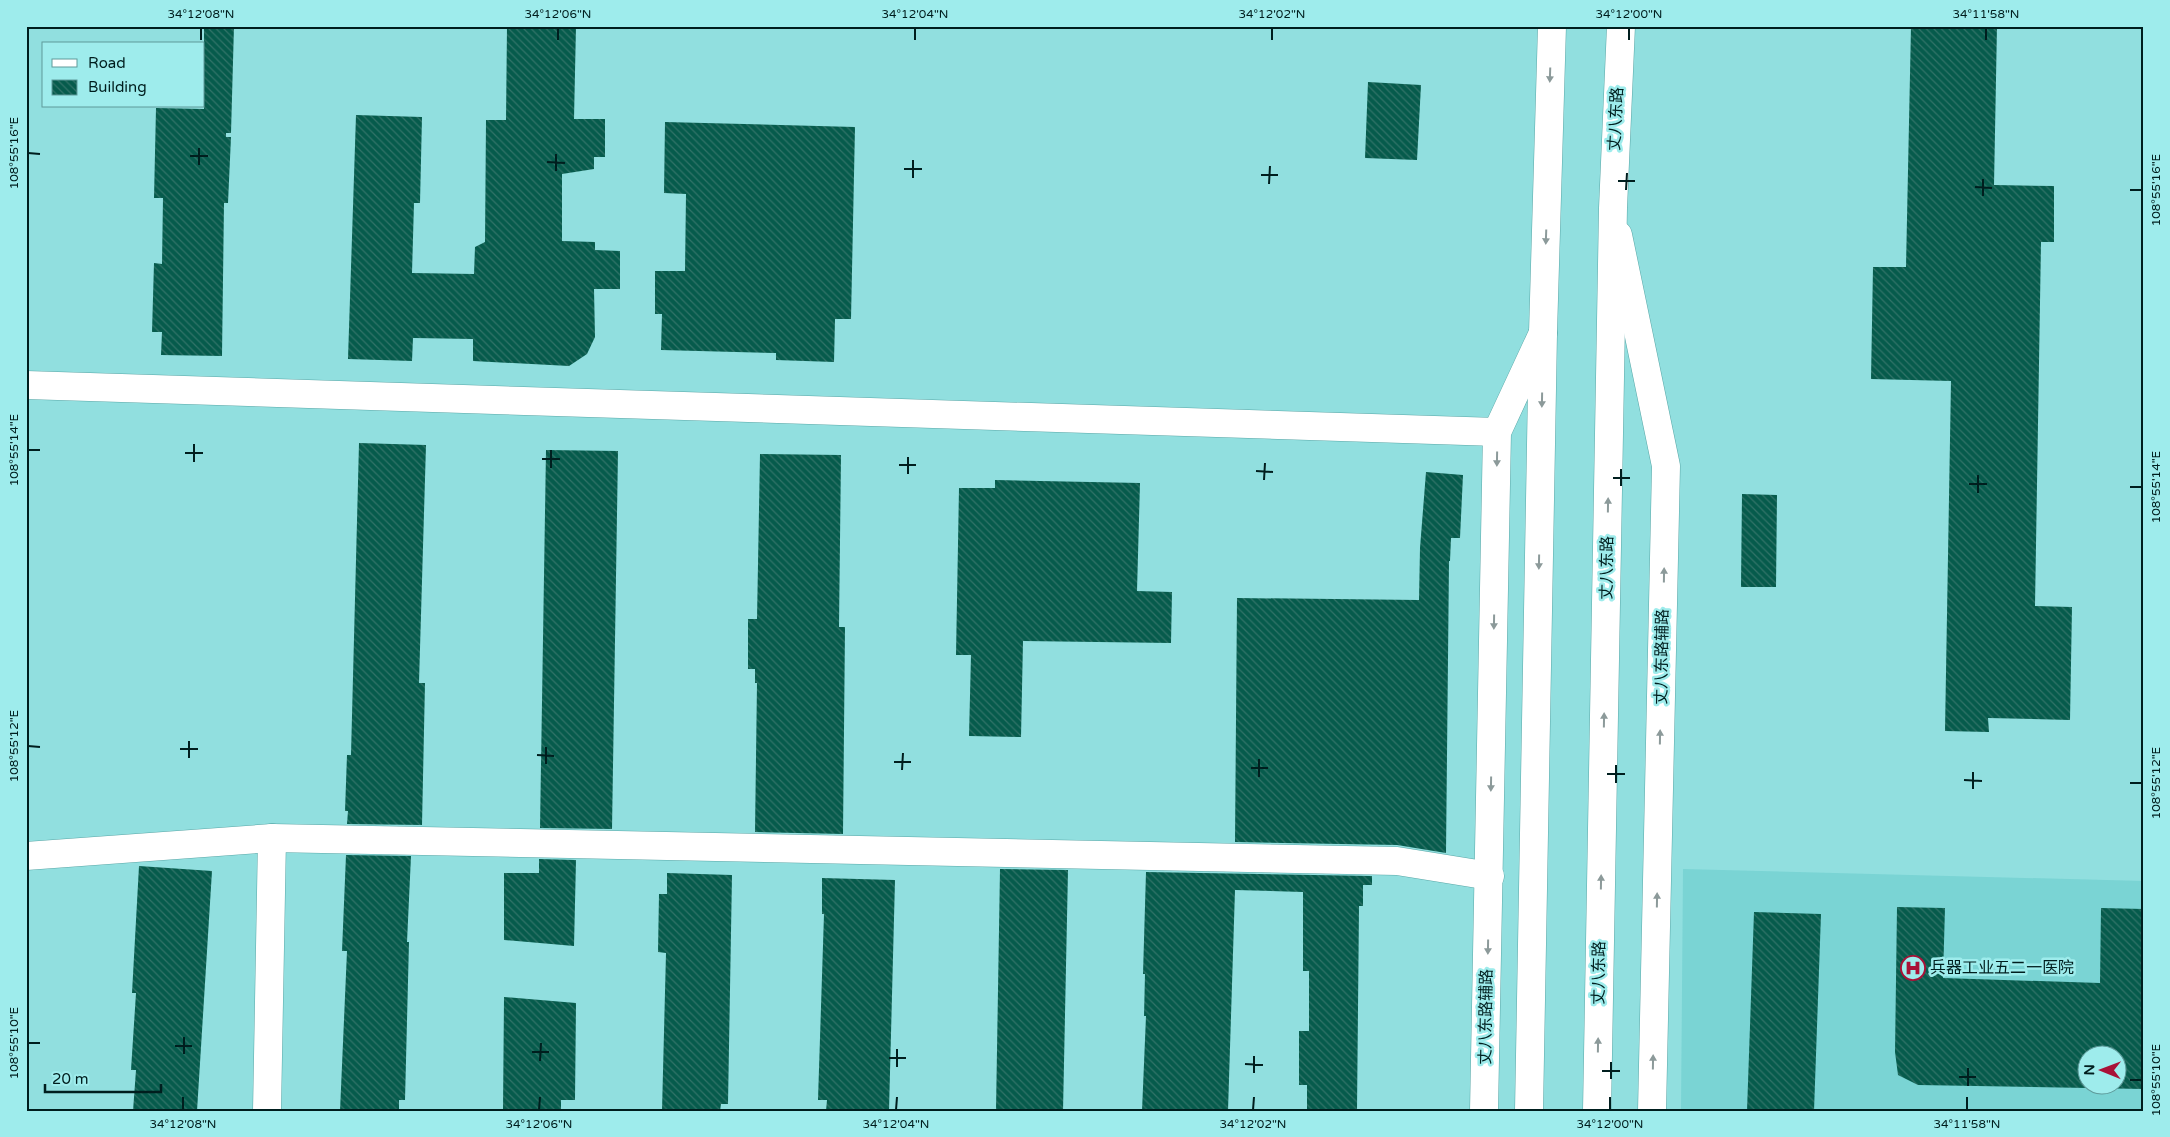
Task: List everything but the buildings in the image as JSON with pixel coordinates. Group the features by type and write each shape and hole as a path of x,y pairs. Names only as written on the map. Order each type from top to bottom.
{"street":[{"path":"1529,1111 1543,333 1552,26"},
{"name":"丈八东路","path":"1597,1111 1612,208 1620,26"},
{"name":"丈八东路辅路","path":"1612,208 1666,466 1652,1111"},
{"name":"丈八东路辅路","path":"1484,1111 1498,432 1543,333"},
{"path":"26,385 1498,432"},
{"path":"268,1111 272,838"},
{"path":"26,856 272,838 1398,861 1490,876"}],"shaded area":[{"name":"兵器工业五二一医院","path":"1683,869 2144,881 2144,1111 1681,1111"}],"place":[{"name":"兵器工业五二一医院","path":"1913,968"}]}
